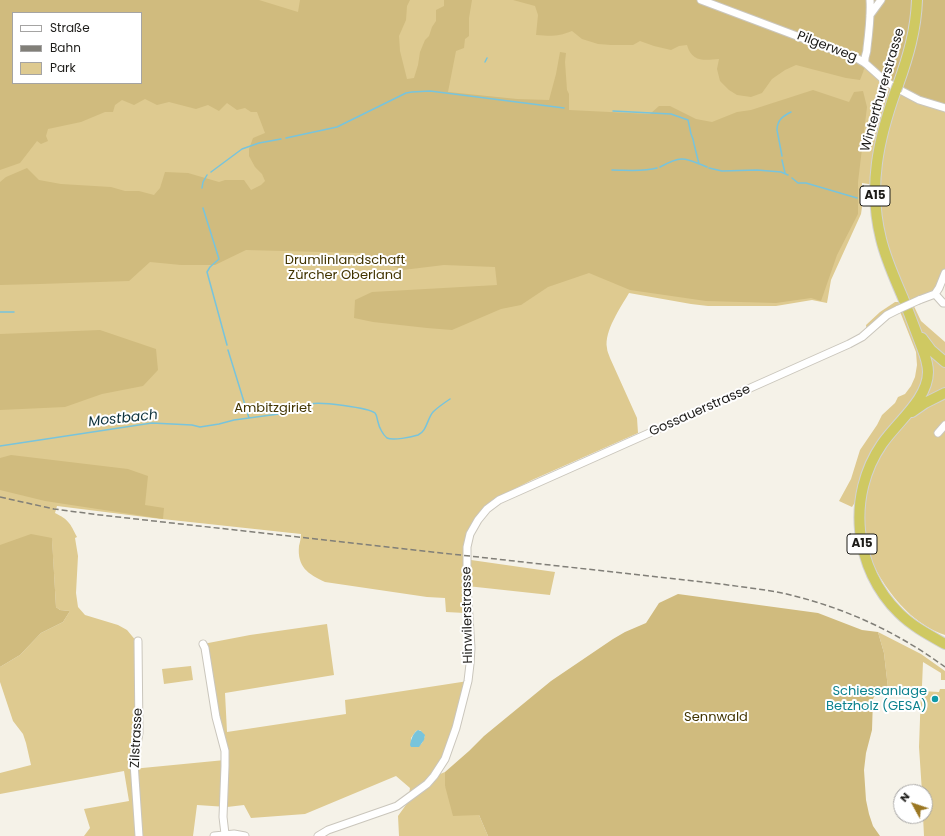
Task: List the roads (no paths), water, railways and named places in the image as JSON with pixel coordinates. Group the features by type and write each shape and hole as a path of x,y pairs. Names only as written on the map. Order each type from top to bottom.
{"highway":[{"name":"Winterthurerstrasse","path":"914,324 884,250 878,227 875,204 875,177 878,150 884,124 912,41 917,0"},
{"name":"A15","path":"914,324 928,346 945,362"},
{"name":"A15","path":"914,324 927,365 928,374 926,386 921,396 892,430 874,456 863,486 859,519 860,533 868,565 883,594 899,614 916,627 944,643"},
{"name":"A15","path":"892,430 919,407 945,393"}],"street":[{"name":"Pilgerweg","path":"701,0 852,57 865,63 885,80 900,90 920,100 945,108"},
{"path":"865,63 870,0"},
{"path":"870,15 881,0"},
{"path":"945,272 935,294 943,303 945,303"},
{"name":"Gossauerstrasse","path":"467,556 467,547 470,534 478,520 487,509 499,500 849,344 862,337 887,315 935,294"},
{"path":"938,433 945,425"},
{"name":"Hinwilerstrasse","path":"318,836 328,830 397,806 427,784 440,768 456,728 465,697 470,670 471,648 467,586 467,556"},
{"name":"Zilstrasse","path":"138,641 139,734 134,764 139,836"},
{"path":"203,644 206,648 216,717 225,751 223,823 225,834"},
{"path":"214,836 225,834 246,836"}],"water":[{"path":"418,730 425,735 424,740 419,747 411,747 410,745 412,738"}],"waterway":[{"path":"485,62 487,58"},
{"path":"286,138 337,127 406,93 412,92 430,91 564,108"},
{"path":"613,111 671,114 688,120 699,164"},
{"path":"782,156 777,127 781,119 791,112"},
{"path":"211,172 242,149 259,143 281,139"},
{"path":"660,167 679,159 688,160 707,167"},
{"path":"782,160 785,173"},
{"path":"612,170 641,170 657,168"},
{"path":"709,168 722,171 757,170 781,172 788,175"},
{"path":"202,188 203,182 207,175"},
{"path":"792,178 798,183 806,183 857,198"},
{"name":"Mostbach","path":"203,208 219,259 207,272 227,345"},
{"path":"0,312 14,312"},
{"name":"Mostbach","path":"228,350 249,418"},
{"name":"Mostbach","path":"304,410 311,404 324,403 371,411 376,414 380,428 386,437 390,439 398,439 415,436 421,433 433,412 450,399"},
{"name":"Mostbach","path":"0,446 152,423 192,425 200,427 234,420 301,411"}],"railway":[{"path":"0,497 54,509 100,515 721,584 782,593 804,598 867,621 907,642 945,667"}],"place":[{"name":"Schiessanlage Betzholz (GESA)","path":"935,699"}],"park label":[{"name":"Drumlinlandschaft Zürcher Oberland","path":"345,268"},
{"name":"Ambitzgiriet","path":"273,409"},
{"name":"Sennwald","path":"716,718"}]}
